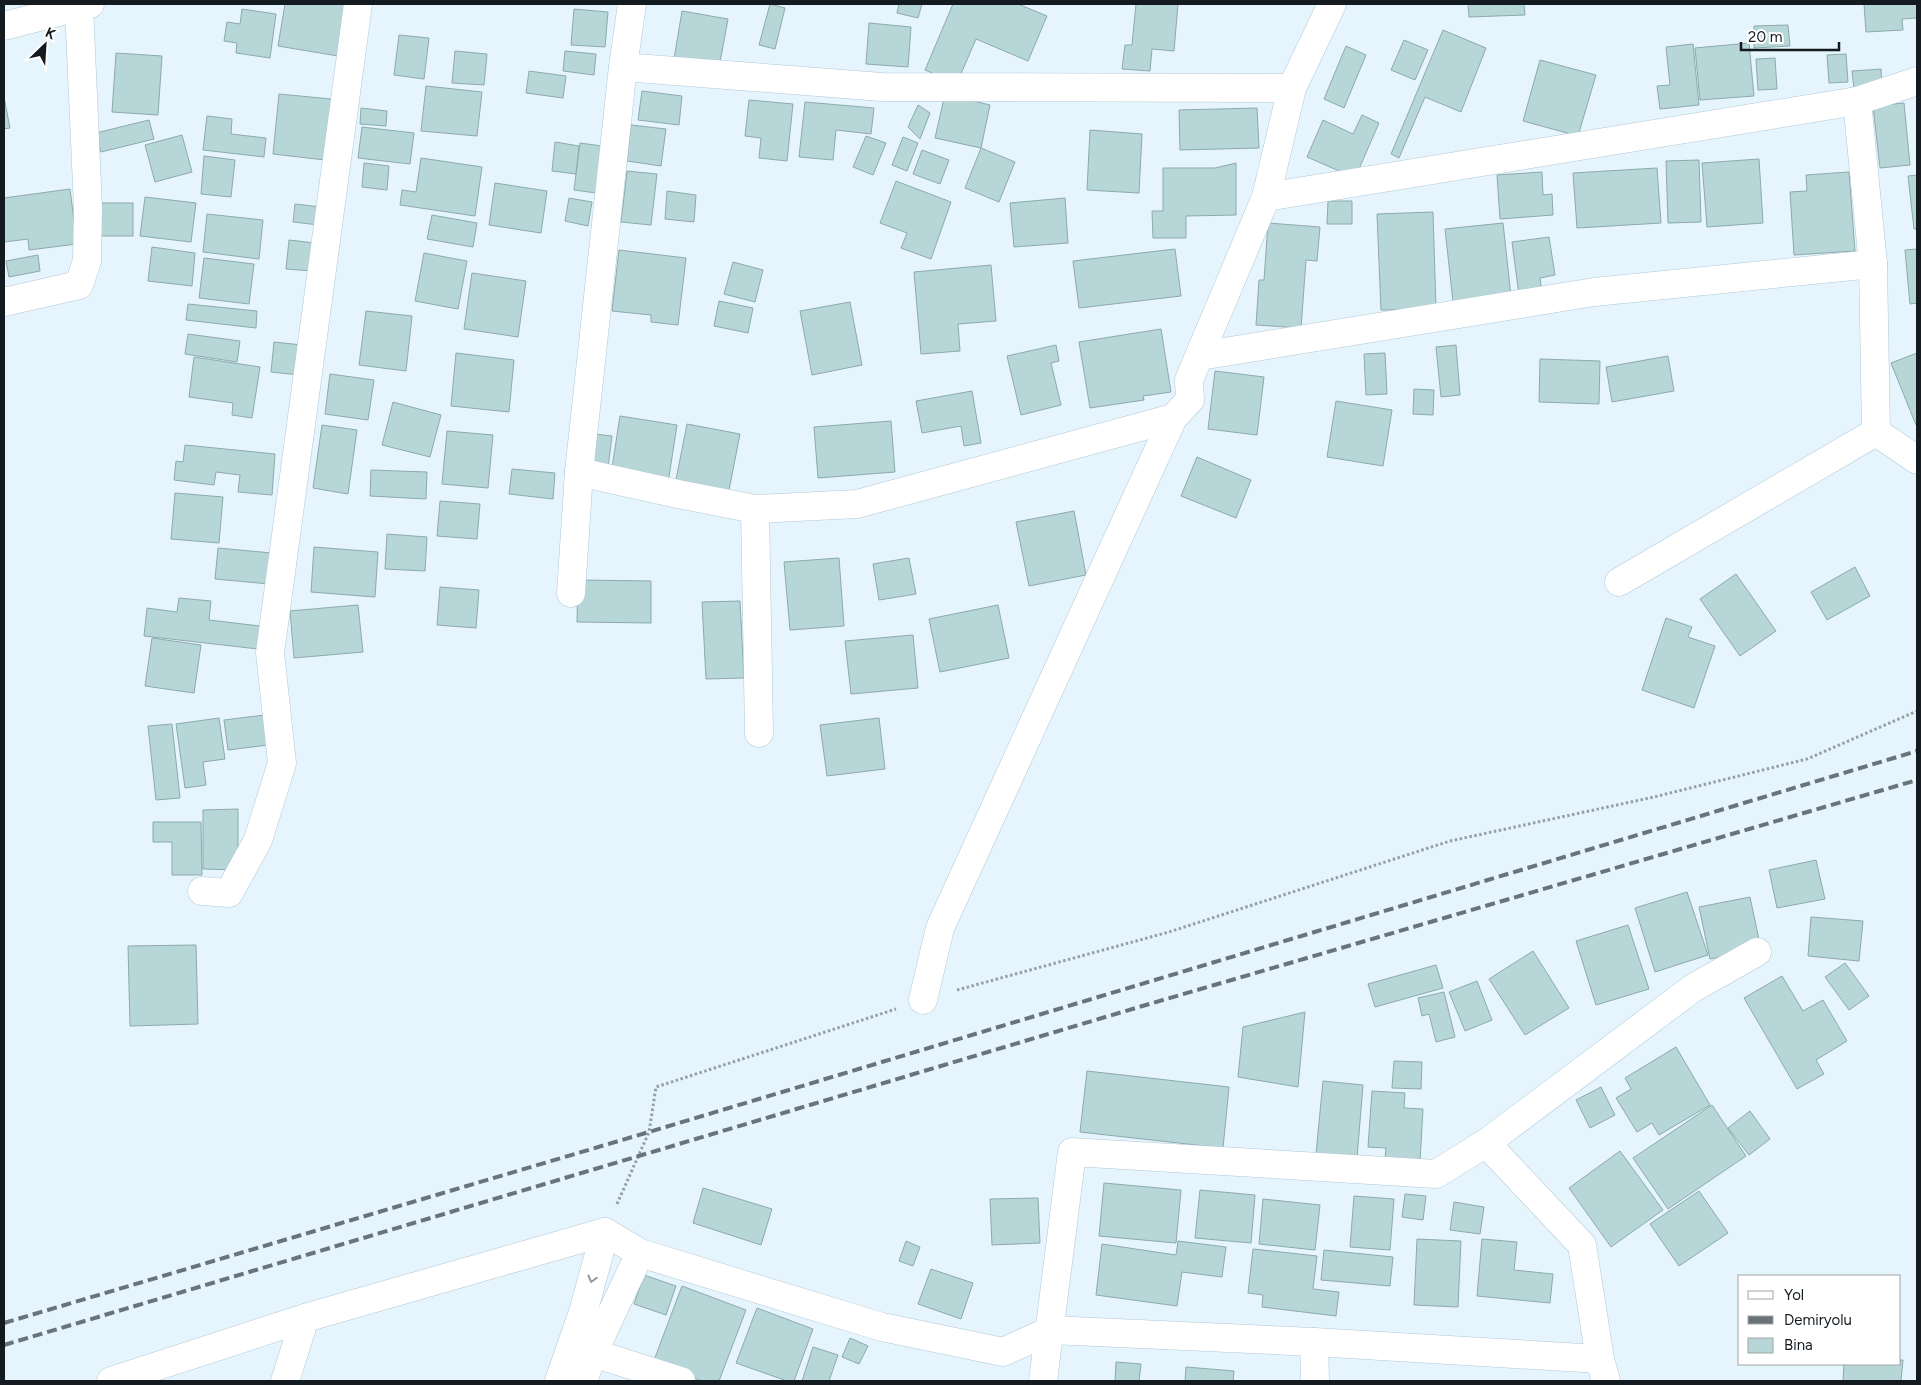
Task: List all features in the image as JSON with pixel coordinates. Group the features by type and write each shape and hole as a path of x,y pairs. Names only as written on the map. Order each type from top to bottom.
{"street":[{"path":"202,891 230,893 258,840 282,763 270,653 358,4"},
{"path":"571,593 579,472 623,67 632,4"},
{"path":"923,1000 940,928 1173,418 1190,400 1189,380 1266,197 1292,88 1332,4"},
{"path":"4,26 85,5 88,208 87,262 79,285 4,302"},
{"path":"623,67 882,87 1292,88"},
{"path":"1266,197 1857,101 1917,81"},
{"path":"1857,101 1873,264 1876,432"},
{"path":"1200,356 1594,292 1873,264"},
{"path":"579,472 755,509 857,504 1173,418"},
{"path":"1876,432 1917,460"},
{"path":"1619,582 1876,432"},
{"path":"755,509 759,733"},
{"path":"1043,1381 1051,1330 1072,1152 1436,1174 1486,1143 1693,988 1757,952"},
{"path":"112,1381 304,1318 605,1232 640,1253 882,1327 1003,1352 1051,1330 1314,1342 1603,1370 1582,1245 1486,1143"},
{"path":"559,1381 584,1309 605,1232"},
{"path":"582,1381 593,1353 640,1253"},
{"path":"285,1381 304,1318"},
{"path":"1314,1342 1315,1381"},
{"path":"593,1353 681,1381"}],"path":[{"path":"605,1232 649,1132 656,1087 923,1000 1169,932 1450,841 1654,797 1807,759 1917,711"}],"building":[{"path":"285,4 344,4 338,56 278,46"},
{"path":"770,4 785,8 775,49 759,45"},
{"path":"899,4 922,4 918,18 897,13"},
{"path":"953,4 1018,4 1047,16 1028,61 976,39 957,83 925,70"},
{"path":"1136,4 1178,4 1174,51 1152,49 1150,71 1122,69 1125,45 1132,45"},
{"path":"1468,4 1524,4 1525,15 1469,17"},
{"path":"1864,4 1917,4 1917,18 1902,19 1903,30 1866,32"},
{"path":"242,9 276,14 270,58 236,53 237,43 224,41 227,22 240,24"},
{"path":"574,9 608,12 605,47 571,45"},
{"path":"682,11 728,19 718,73 673,65"},
{"path":"869,23 911,27 908,67 866,64"},
{"path":"1788,25 1790,46 1754,48 1754,26"},
{"path":"1443,30 1486,48 1461,112 1425,97 1399,158 1391,154"},
{"path":"399,35 429,38 424,79 394,75"},
{"path":"1404,40 1428,50 1415,80 1391,70"},
{"path":"1749,43 1754,96 1700,100 1695,48"},
{"path":"1693,44 1699,105 1660,109 1657,86 1670,85 1666,47"},
{"path":"1346,46 1366,55 1344,108 1324,99"},
{"path":"455,51 487,54 484,85 452,83"},
{"path":"565,51 596,54 594,75 563,71"},
{"path":"116,53 162,56 158,115 112,112"},
{"path":"1846,54 1848,82 1829,83 1827,55"},
{"path":"1775,58 1777,89 1758,90 1756,59"},
{"path":"1540,60 1596,75 1578,136 1523,121"},
{"path":"1881,69 1882,87 1854,89 1852,71"},
{"path":"529,71 566,76 563,98 526,93"},
{"path":"426,86 482,92 477,136 421,131"},
{"path":"642,91 682,96 679,125 638,120"},
{"path":"279,94 331,99 325,160 273,154"},
{"path":"945,94 990,105 981,148 935,138"},
{"path":"4,97 10,128 4,129"},
{"path":"749,100 793,104 787,161 759,158 761,138 745,136"},
{"path":"805,102 874,108 871,134 836,130 833,160 799,157"},
{"path":"1904,103 1910,165 1880,168 1873,106"},
{"path":"918,105 930,113 920,139 908,127"},
{"path":"361,108 387,111 386,126 360,124"},
{"path":"1257,108 1259,148 1180,150 1179,110"},
{"path":"1362,115 1379,123 1355,178 1307,157 1323,120 1353,134"},
{"path":"207,116 232,119 231,134 266,138 264,157 203,150"},
{"path":"149,120 154,139 101,152 96,133"},
{"path":"631,125 666,129 661,166 627,161"},
{"path":"362,127 414,133 410,164 358,158"},
{"path":"1090,130 1142,134 1139,193 1087,190"},
{"path":"182,135 192,172 155,182 145,145"},
{"path":"866,136 886,143 873,175 853,167"},
{"path":"903,137 918,143 907,171 892,165"},
{"path":"555,142 579,146 576,174 552,171"},
{"path":"580,143 602,146 596,193 574,190"},
{"path":"981,148 1015,162 999,202 965,188"},
{"path":"922,150 949,160 940,184 913,174"},
{"path":"204,156 235,160 231,197 201,194"},
{"path":"421,158 482,167 475,216 400,205 402,190 416,192"},
{"path":"1759,159 1763,223 1707,227 1702,163"},
{"path":"1699,160 1701,222 1668,223 1666,161"},
{"path":"364,163 389,166 387,190 362,187"},
{"path":"1236,163 1236,215 1186,216 1186,238 1153,238 1152,211 1163,211 1163,168 1215,168"},
{"path":"1657,168 1661,223 1577,228 1573,173"},
{"path":"627,171 657,174 651,225 621,222"},
{"path":"1542,172 1543,195 1552,194 1553,215 1500,219 1497,175"},
{"path":"1849,172 1855,251 1794,255 1790,192 1807,191 1806,175"},
{"path":"1917,175 1917,229 1914,229 1908,176"},
{"path":"896,181 951,202 931,259 901,248 907,233 880,223"},
{"path":"495,183 547,191 541,233 489,225"},
{"path":"70,189 77,244 29,250 28,239 4,242 4,198"},
{"path":"667,191 696,195 694,222 665,219"},
{"path":"145,197 196,203 191,242 140,236"},
{"path":"569,198 592,202 588,226 565,221"},
{"path":"1065,198 1068,243 1014,247 1010,203"},
{"path":"1328,201 1352,201 1352,224 1327,224"},
{"path":"99,203 133,203 133,236 99,236"},
{"path":"295,204 321,207 319,225 293,222"},
{"path":"1433,212 1436,309 1381,310 1377,214"},
{"path":"207,214 263,220 259,259 203,252"},
{"path":"432,215 477,223 473,247 427,239"},
{"path":"1268,223 1320,227 1317,261 1306,260 1301,328 1256,325 1259,280 1264,280"},
{"path":"1503,223 1511,296 1453,302 1445,229"},
{"path":"1549,237 1555,275 1540,278 1542,291 1519,295 1512,242"},
{"path":"289,240 315,243 312,271 286,269"},
{"path":"152,247 195,253 192,286 148,281"},
{"path":"1175,249 1181,296 1079,308 1073,261"},
{"path":"1917,249 1917,303 1910,304 1905,250"},
{"path":"619,250 686,258 678,325 651,322 651,315 612,311"},
{"path":"424,253 467,261 458,309 415,301"},
{"path":"38,255 40,271 9,277 6,261"},
{"path":"204,258 254,264 249,304 199,298"},
{"path":"733,262 763,270 755,302 724,294"},
{"path":"991,265 996,321 958,324 960,351 921,354 914,272"},
{"path":"472,273 526,281 518,337 464,329"},
{"path":"719,301 753,308 748,333 714,326"},
{"path":"850,302 862,365 812,375 800,311"},
{"path":"188,304 257,311 256,328 186,320"},
{"path":"366,311 412,316 406,371 359,365"},
{"path":"1161,329 1171,392 1143,396 1144,400 1090,408 1079,342"},
{"path":"188,334 240,341 237,362 185,354"},
{"path":"274,342 302,345 299,375 271,372"},
{"path":"1056,345 1059,361 1051,363 1061,405 1021,415 1007,356"},
{"path":"1456,345 1460,395 1441,397 1436,347"},
{"path":"456,353 514,360 509,412 451,406"},
{"path":"1385,353 1387,394 1366,395 1364,354"},
{"path":"1917,353 1917,424 1916,425 1891,363"},
{"path":"1668,356 1674,391 1612,402 1606,367"},
{"path":"194,357 260,367 252,418 232,415 233,403 189,397"},
{"path":"1540,359 1600,361 1599,404 1539,402"},
{"path":"1215,371 1264,377 1257,435 1208,429"},
{"path":"330,374 374,380 368,420 325,414"},
{"path":"1414,389 1434,390 1433,415 1413,414"},
{"path":"972,391 981,443 964,446 961,426 922,433 916,401"},
{"path":"1336,401 1392,410 1383,466 1327,457"},
{"path":"393,402 441,415 430,457 382,445"},
{"path":"620,416 677,425 668,483 611,474"},
{"path":"891,421 895,472 818,478 814,427"},
{"path":"687,424 740,434 729,490 676,480"},
{"path":"322,425 357,430 348,494 313,488"},
{"path":"447,431 493,435 488,488 442,484"},
{"path":"594,434 612,436 607,475 589,473"},
{"path":"185,445 275,454 272,495 238,492 240,475 216,472 214,485 174,480 176,461 183,462"},
{"path":"1197,457 1251,480 1236,518 1181,496"},
{"path":"512,469 555,473 553,499 509,494"},
{"path":"371,470 427,472 426,499 370,496"},
{"path":"175,493 223,497 219,543 171,539"},
{"path":"440,501 480,504 477,539 437,536"},
{"path":"1074,511 1086,575 1029,586 1016,522"},
{"path":"387,534 427,537 425,571 385,569"},
{"path":"314,547 378,552 375,597 311,592"},
{"path":"218,548 272,553 269,584 215,579"},
{"path":"839,558 844,626 790,630 784,562"},
{"path":"909,558 916,594 879,600 873,564"},
{"path":"1855,567 1870,596 1827,620 1811,592"},
{"path":"1736,574 1776,631 1740,656 1700,599"},
{"path":"578,580 651,581 651,623 577,622"},
{"path":"440,587 479,590 476,628 437,625"},
{"path":"179,598 211,601 209,620 260,626 258,649 144,636 147,608 177,612"},
{"path":"740,601 744,678 706,679 702,602"},
{"path":"358,605 363,652 294,658 290,611"},
{"path":"998,605 1009,658 940,672 929,619"},
{"path":"1666,618 1692,627 1688,637 1715,646 1694,708 1642,690"},
{"path":"913,635 918,688 851,694 845,641"},
{"path":"152,638 201,645 194,693 145,686"},
{"path":"272,714 276,744 228,750 224,720"},
{"path":"219,718 225,759 203,762 206,785 185,788 176,724"},
{"path":"879,718 885,769 827,776 820,725"},
{"path":"172,724 180,798 156,800 148,726"},
{"path":"238,809 238,870 203,869 203,810"},
{"path":"153,822 201,822 202,875 172,875 172,842 153,842"},
{"path":"1816,860 1825,899 1777,908 1769,870"},
{"path":"1687,892 1708,955 1655,972 1635,908"},
{"path":"1750,897 1761,949 1710,959 1699,907"},
{"path":"1811,917 1863,921 1859,961 1808,956"},
{"path":"1628,925 1649,989 1596,1005 1576,941"},
{"path":"196,945 198,1024 130,1026 128,946"},
{"path":"1533,951 1569,1008 1525,1035 1489,979"},
{"path":"1845,963 1869,996 1849,1010 1825,977"},
{"path":"1436,965 1443,988 1375,1007 1368,984"},
{"path":"1782,976 1803,1011 1823,1000 1847,1041 1816,1060 1824,1074 1797,1089 1744,998"},
{"path":"1477,981 1492,1020 1465,1031 1449,992"},
{"path":"1444,992 1455,1037 1436,1042 1429,1014 1422,1016 1418,998"},
{"path":"1305,1012 1298,1087 1238,1077 1243,1027"},
{"path":"1676,1047 1710,1105 1659,1135 1652,1123 1637,1132 1616,1098 1631,1089 1625,1078"},
{"path":"1394,1061 1422,1062 1421,1089 1392,1088"},
{"path":"1087,1071 1229,1087 1223,1148 1080,1132"},
{"path":"1323,1081 1363,1085 1357,1158 1316,1154"},
{"path":"1601,1087 1615,1115 1590,1128 1576,1100"},
{"path":"1372,1091 1405,1093 1404,1108 1423,1109 1420,1161 1385,1159 1386,1148 1368,1147"},
{"path":"1712,1105 1746,1156 1668,1209 1633,1158"},
{"path":"1750,1111 1770,1139 1749,1155 1728,1128"},
{"path":"1620,1151 1663,1210 1611,1247 1569,1188"},
{"path":"1104,1183 1181,1190 1176,1243 1099,1236"},
{"path":"703,1188 772,1209 761,1245 693,1223"},
{"path":"1200,1190 1255,1195 1251,1243 1195,1238"},
{"path":"1699,1191 1728,1233 1679,1266 1650,1224"},
{"path":"1405,1194 1426,1196 1423,1220 1402,1217"},
{"path":"1354,1196 1394,1199 1390,1250 1350,1247"},
{"path":"1038,1198 1040,1243 992,1245 990,1199"},
{"path":"1263,1199 1320,1205 1315,1250 1259,1244"},
{"path":"1454,1202 1484,1207 1480,1234 1450,1230"},
{"path":"1417,1239 1461,1241 1458,1307 1414,1305"},
{"path":"1482,1239 1517,1242 1514,1270 1553,1274 1550,1303 1477,1296"},
{"path":"906,1241 920,1247 913,1266 899,1261"},
{"path":"1178,1241 1226,1247 1222,1277 1182,1272 1177,1306 1096,1295 1102,1244 1176,1255"},
{"path":"1253,1249 1317,1256 1313,1289 1339,1292 1336,1316 1262,1307 1263,1295 1248,1293"},
{"path":"1324,1250 1393,1257 1390,1286 1321,1280"},
{"path":"931,1269 973,1283 961,1319 918,1304"},
{"path":"644,1275 676,1286 666,1315 634,1304"},
{"path":"682,1286 746,1310 719,1381 702,1381 653,1363"},
{"path":"757,1308 813,1329 794,1381 787,1381 736,1363"},
{"path":"850,1338 868,1346 859,1364 842,1357"},
{"path":"813,1347 838,1355 829,1381 802,1381"},
{"path":"1901,1360 1903,1360 1901,1381 1843,1381 1844,1365 1901,1365"},
{"path":"1116,1362 1141,1364 1139,1381 1115,1381"},
{"path":"1186,1367 1234,1371 1233,1381 1185,1381"}],"railway":[{"path":"4,1323 649,1132 1917,751"},
{"path":"4,1345 1139,1007 1917,780"}]}
